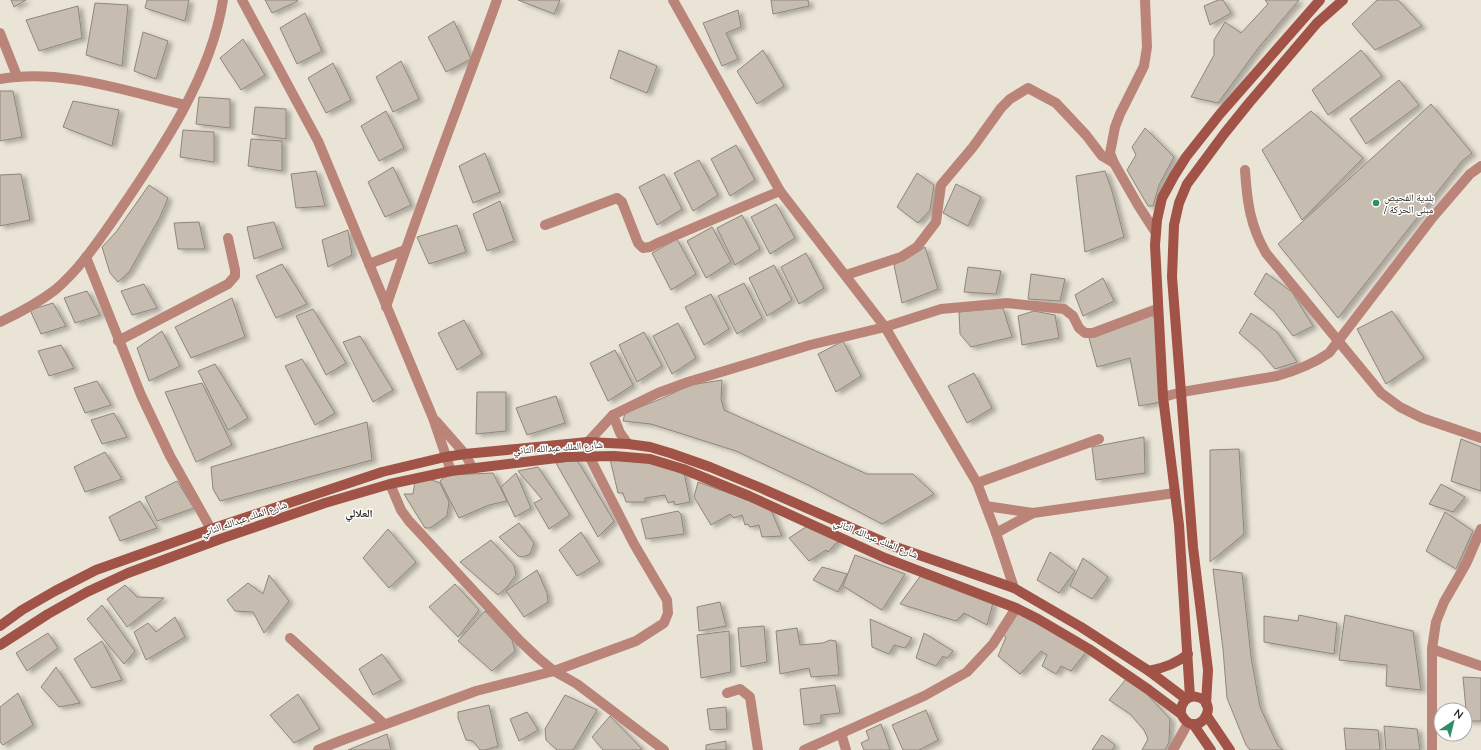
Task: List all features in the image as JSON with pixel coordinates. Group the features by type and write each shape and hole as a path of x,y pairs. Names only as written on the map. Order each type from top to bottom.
{"main road":[{"path":"1188,698 1188,654 1179,525 1163,397 1157,309 1155,244 1157,220 1162,198 1186,157 1220,114 1320,0"},
{"path":"1191,724 1199,723 1207,716 1208,710 1206,704 1208,670 1193,547 1172,277 1174,226 1181,197 1187,184 1249,103 1317,23 1343,0"},
{"name":"شارع الملك عبدالله الثاني","path":"0,626 22,610 55,590 96,570 382,472 445,457 465,454 588,442 628,444 650,447 710,468 893,546 1014,588 1081,627 1188,698"},
{"name":"شارع الملك عبدالله الثاني","path":"0,646 48,614 87,592 128,573 325,503 390,484 451,471 565,457 614,456 650,459 683,469 750,496 885,558 1016,608 1089,649 1181,714"},
{"path":"1149,671 1164,668 1178,662 1188,654"},
{"path":"1206,704 1197,697 1188,698 1182,703 1180,709 1184,719 1191,724 1211,750"},
{"path":"1207,716 1230,750"}],"street":[{"path":"0,322 35,304 55,290 86,257 136,187 185,105 208,56 222,0"},
{"path":"242,0 318,141 433,418 451,471"},
{"path":"386,307 405,250 459,108 497,0"},
{"path":"673,0 780,191 885,327 977,483 996,533 1014,588"},
{"path":"1145,0 1147,46 1144,66 1115,127 1110,153 1114,163 1156,233"},
{"path":"0,34 17,76"},
{"path":"0,79 17,76 56,77 94,83 185,105"},
{"path":"846,275 901,257 916,247 936,222 941,185 973,147 1001,108 1010,99 1028,88 1056,103 1086,135 1095,149 1102,156 1114,163"},
{"path":"1163,397 1182,392 1277,376 1319,360 1328,353 1338,341 1433,217 1470,174 1481,166"},
{"path":"1245,170 1251,221 1257,238 1266,253 1381,393 1400,407 1422,418 1481,438"},
{"path":"545,225 617,198 622,202 638,243 643,248 650,247 780,191"},
{"path":"118,341 228,284 235,276 228,238"},
{"path":"369,264 405,250"},
{"path":"86,257 140,395 170,456 212,529"},
{"path":"318,750 384,724 476,691 554,671 636,641 664,623 668,614 667,600 634,544 589,456 588,442 613,415 658,393 688,382 810,345 885,327 941,309 1007,303 1064,310 1073,316 1079,328 1084,333 1093,332 1157,309"},
{"path":"613,415 620,433 628,444"},
{"path":"433,418 465,454 473,468"},
{"path":"977,483 1099,439"},
{"path":"390,484 402,510 409,521 520,641 554,671 577,684 664,750"},
{"path":"986,506 1033,513 1175,493"},
{"path":"996,533 1033,513"},
{"path":"1432,750 1432,649 1436,622 1444,602 1466,564 1481,529"},
{"path":"804,750 924,696 967,672 993,644 1016,608"},
{"path":"290,638 384,724"},
{"path":"1432,649 1481,666"},
{"path":"726,693 740,689 750,697 758,750"},
{"path":"1173,750 1191,724"},
{"path":"841,733 846,750"}],"building":[{"path":"11,0 26,0 14,7"},
{"path":"147,0 189,0 185,21 145,8"},
{"path":"265,0 297,0 298,1 272,13"},
{"path":"518,0 560,0 554,14"},
{"path":"771,0 808,0 809,6 773,14"},
{"path":"1218,0 1223,0 1231,13 1210,25 1204,6"},
{"path":"1265,0 1299,0 1259,47 1218,103 1191,97 1214,55 1214,40 1225,22 1241,33 1268,4"},
{"path":"1377,0 1398,0 1422,26 1375,50 1352,24"},
{"path":"95,3 128,5 122,66 86,55"},
{"path":"78,6 82,38 39,51 26,20"},
{"path":"738,10 741,27 726,33 738,59 722,66 703,23"},
{"path":"305,13 322,51 297,64 280,28"},
{"path":"454,21 471,59 446,72 428,37"},
{"path":"143,32 168,41 156,79 134,71"},
{"path":"243,39 265,75 241,90 220,58"},
{"path":"619,50 657,66 647,93 610,78"},
{"path":"763,50 784,86 757,104 737,71"},
{"path":"1361,50 1382,76 1328,115 1312,90"},
{"path":"401,61 419,99 393,112 376,77"},
{"path":"333,63 351,100 326,113 308,78"},
{"path":"1399,80 1419,105 1366,144 1350,119"},
{"path":"0,91 13,91 22,137 0,141"},
{"path":"199,97 230,99 230,128 196,124"},
{"path":"73,101 119,110 112,146 63,127"},
{"name":"بلدية الفحيص / مبنى الحركة","path":"1431,104 1472,153 1462,161 1338,318 1278,244"},
{"path":"255,107 286,109 286,139 252,134"},
{"path":"386,111 404,148 379,161 361,126"},
{"path":"1311,111 1363,158 1302,220 1262,150"},
{"path":"1145,128 1174,157 1159,185 1153,206 1148,206 1127,170 1136,155 1132,147"},
{"path":"183,130 214,132 214,162 180,157"},
{"path":"251,139 282,141 282,171 248,166"},
{"path":"736,145 755,180 730,196 711,159"},
{"path":"485,153 500,192 473,203 459,166"},
{"path":"699,160 718,195 693,211 674,173"},
{"path":"393,167 411,205 385,217 368,182"},
{"path":"316,171 325,206 296,208 291,174"},
{"path":"1105,171 1124,237 1085,252 1076,176"},
{"path":"917,173 934,185 930,210 918,223 897,207"},
{"path":"21,174 30,220 0,226 0,175"},
{"path":"664,174 682,209 657,225 639,187"},
{"path":"956,184 981,197 968,226 943,213"},
{"path":"149,185 168,198 160,217 129,272 118,282 110,273 102,247 116,232"},
{"path":"500,201 514,241 487,251 473,214"},
{"path":"776,204 795,238 770,254 751,217"},
{"path":"742,215 760,249 735,265 717,228"},
{"path":"199,222 205,249 178,249 174,223"},
{"path":"274,222 283,248 254,259 247,227"},
{"path":"457,225 466,252 429,264 417,237"},
{"path":"712,227 731,262 706,278 687,241"},
{"path":"348,230 352,255 328,267 322,240"},
{"path":"677,239 696,274 671,290 652,253"},
{"path":"925,247 938,289 902,303 894,265"},
{"path":"806,253 824,288 799,304 781,267"},
{"path":"282,264 307,304 276,318 256,276"},
{"path":"774,265 792,300 767,316 749,278"},
{"path":"968,267 1001,271 996,294 964,292"},
{"path":"1266,273 1292,292 1313,326 1293,336 1274,311 1254,294"},
{"path":"1031,274 1065,279 1060,301 1028,299"},
{"path":"1103,278 1114,301 1083,316 1075,295"},
{"path":"744,283 762,318 737,334 718,296"},
{"path":"144,284 157,308 132,315 121,291"},
{"path":"87,291 100,315 75,323 64,298"},
{"path":"711,294 729,329 704,345 685,307"},
{"path":"232,298 245,337 191,358 175,327"},
{"path":"53,303 66,326 41,334 30,310"},
{"path":"1003,308 1012,337 971,347 960,334 959,312"},
{"path":"313,309 346,363 326,375 296,316"},
{"path":"1034,311 1055,315 1059,338 1022,345 1018,316"},
{"path":"1392,311 1424,358 1386,384 1357,329"},
{"path":"1251,313 1277,332 1297,362 1275,369 1260,351 1239,333"},
{"path":"1150,314 1155,318 1161,402 1139,406 1130,358 1097,367 1089,338"},
{"path":"464,320 482,354 457,370 438,333"},
{"path":"678,323 696,358 672,374 653,336"},
{"path":"162,331 180,366 149,381 137,348"},
{"path":"644,332 662,366 637,382 619,345"},
{"path":"360,336 393,390 373,402 343,342"},
{"path":"843,341 861,376 836,392 818,354"},
{"path":"61,345 74,368 49,376 38,351"},
{"path":"615,350 633,385 608,401 590,363"},
{"path":"302,359 335,413 315,425 285,366"},
{"path":"215,364 248,418 228,430 198,371"},
{"path":"974,373 992,408 967,423 948,386"},
{"path":"722,380 721,399 724,410 867,474 913,474 934,494 882,524 808,485 736,451 651,424 623,421 625,413 663,398 690,385"},
{"path":"97,381 111,405 85,413 74,388"},
{"path":"202,383 232,445 196,462 165,392"},
{"path":"477,392 506,392 506,431 476,434"},
{"path":"556,396 565,423 527,435 516,408"},
{"path":"114,413 127,437 102,444 91,420"},
{"path":"367,422 372,460 220,501 213,489 211,467"},
{"path":"1144,437 1145,473 1096,480 1092,447"},
{"path":"1461,439 1481,447 1481,491 1451,481"},
{"path":"1239,449 1244,534 1210,562 1210,450"},
{"path":"105,452 122,479 85,492 74,467"},
{"path":"610,459 637,460 684,472 690,502 675,505 674,501 668,503 665,495 645,498 645,502 626,502 623,493 618,493"},
{"path":"577,460 614,521 598,537 556,463"},
{"path":"538,467 570,515 549,529 534,503 542,499 518,471"},
{"path":"493,473 507,501 489,505 459,518 440,481 447,475"},
{"path":"516,473 531,508 515,517 501,487"},
{"path":"429,479 440,483 449,502 447,516 430,528 425,528 404,494 413,494 415,481"},
{"path":"177,481 194,508 157,521 145,497"},
{"path":"698,482 770,508 782,536 762,537 759,525 750,527 748,524 745,525 742,515 734,518 730,514 711,525 694,497"},
{"path":"1441,484 1465,497 1453,512 1429,504"},
{"path":"140,501 157,528 120,541 109,517"},
{"path":"678,511 681,514 684,534 646,539 641,519"},
{"path":"1445,512 1473,531 1456,569 1426,551"},
{"path":"519,523 534,543 530,554 523,557 518,556 499,537"},
{"path":"809,525 840,541 828,552 826,550 809,561 789,538"},
{"path":"388,529 416,562 389,588 363,558"},
{"path":"581,532 600,562 577,576 559,550"},
{"path":"491,540 514,565 516,575 507,587 498,595 460,562"},
{"path":"1050,552 1075,571 1059,593 1037,580"},
{"path":"855,555 905,574 882,610 843,586"},
{"path":"1083,558 1108,577 1092,599 1070,586"},
{"path":"822,567 847,574 838,592 813,580"},
{"path":"1213,569 1242,573 1251,657 1260,707 1278,746 1283,750 1250,750 1246,745 1227,698 1223,649"},
{"path":"537,570 547,593 548,602 524,617 506,591"},
{"path":"269,575 289,601 264,633 253,612 235,611 227,600 248,583 263,594"},
{"path":"921,575 993,603 987,625 964,613 956,621 900,604"},
{"path":"455,584 479,610 458,637 429,607"},
{"path":"125,585 137,597 164,598 127,627 107,599"},
{"path":"720,602 726,626 699,631 697,607"},
{"path":"102,605 135,651 124,664 87,619"},
{"path":"1017,610 1086,652 1071,671 1061,666 1056,674 1042,666 1047,655 1041,651 1020,674 998,656 1006,637 1003,635"},
{"path":"485,611 512,640 515,651 492,671 458,641"},
{"path":"1299,615 1337,623 1334,654 1264,642 1264,616 1298,621"},
{"path":"1345,615 1413,631 1421,690 1386,686 1387,665 1339,660"},
{"path":"175,617 185,637 146,660 134,632 148,623 156,632"},
{"path":"870,619 912,638 905,648 894,645 889,654 872,647"},
{"path":"764,626 767,662 741,667 738,628"},
{"path":"797,628 800,645 823,643 830,640 836,641 839,675 811,677 809,668 780,674 776,631"},
{"path":"729,631 731,672 701,678 697,635"},
{"path":"48,633 58,648 27,671 16,653"},
{"path":"924,633 953,651 947,658 943,656 936,666 916,658"},
{"path":"102,641 122,680 92,688 74,659"},
{"path":"382,654 401,680 373,695 359,669"},
{"path":"56,667 80,703 59,707 41,687"},
{"path":"1463,677 1481,678 1481,721 1473,721 1473,702 1465,702"},
{"path":"1126,679 1145,692 1170,719 1169,742 1165,750 1142,750 1148,739 1144,730 1130,714 1109,700"},
{"path":"835,685 840,713 821,715 821,723 804,725 800,689"},
{"path":"18,693 33,725 3,745 0,742 0,707"},
{"path":"298,694 320,729 294,743 270,715"},
{"path":"565,695 597,710 573,750 557,750 546,740 545,729"},
{"path":"489,705 498,746 480,750 473,741 466,740 458,718 458,712"},
{"path":"726,707 727,729 710,730 707,709"},
{"path":"926,710 938,740 919,750 903,750 892,725"},
{"path":"527,712 538,730 519,741 510,719"},
{"path":"610,716 642,749 603,750 592,737"},
{"path":"881,724 890,750 864,750 861,743 869,739 866,731"},
{"path":"1384,726 1417,729 1420,750 1386,750"},
{"path":"1344,728 1378,730 1380,750 1346,750"},
{"path":"387,734 391,750 348,750"},
{"path":"1102,735 1115,745 1112,750 1092,750"},
{"path":"726,741 726,750 706,750 706,745"}],"place":[{"name":"بلدية الفحيص / مبنى الحركة","path":"1376,203"}],"district":[{"name":"العلالي","path":"359,513"}]}
